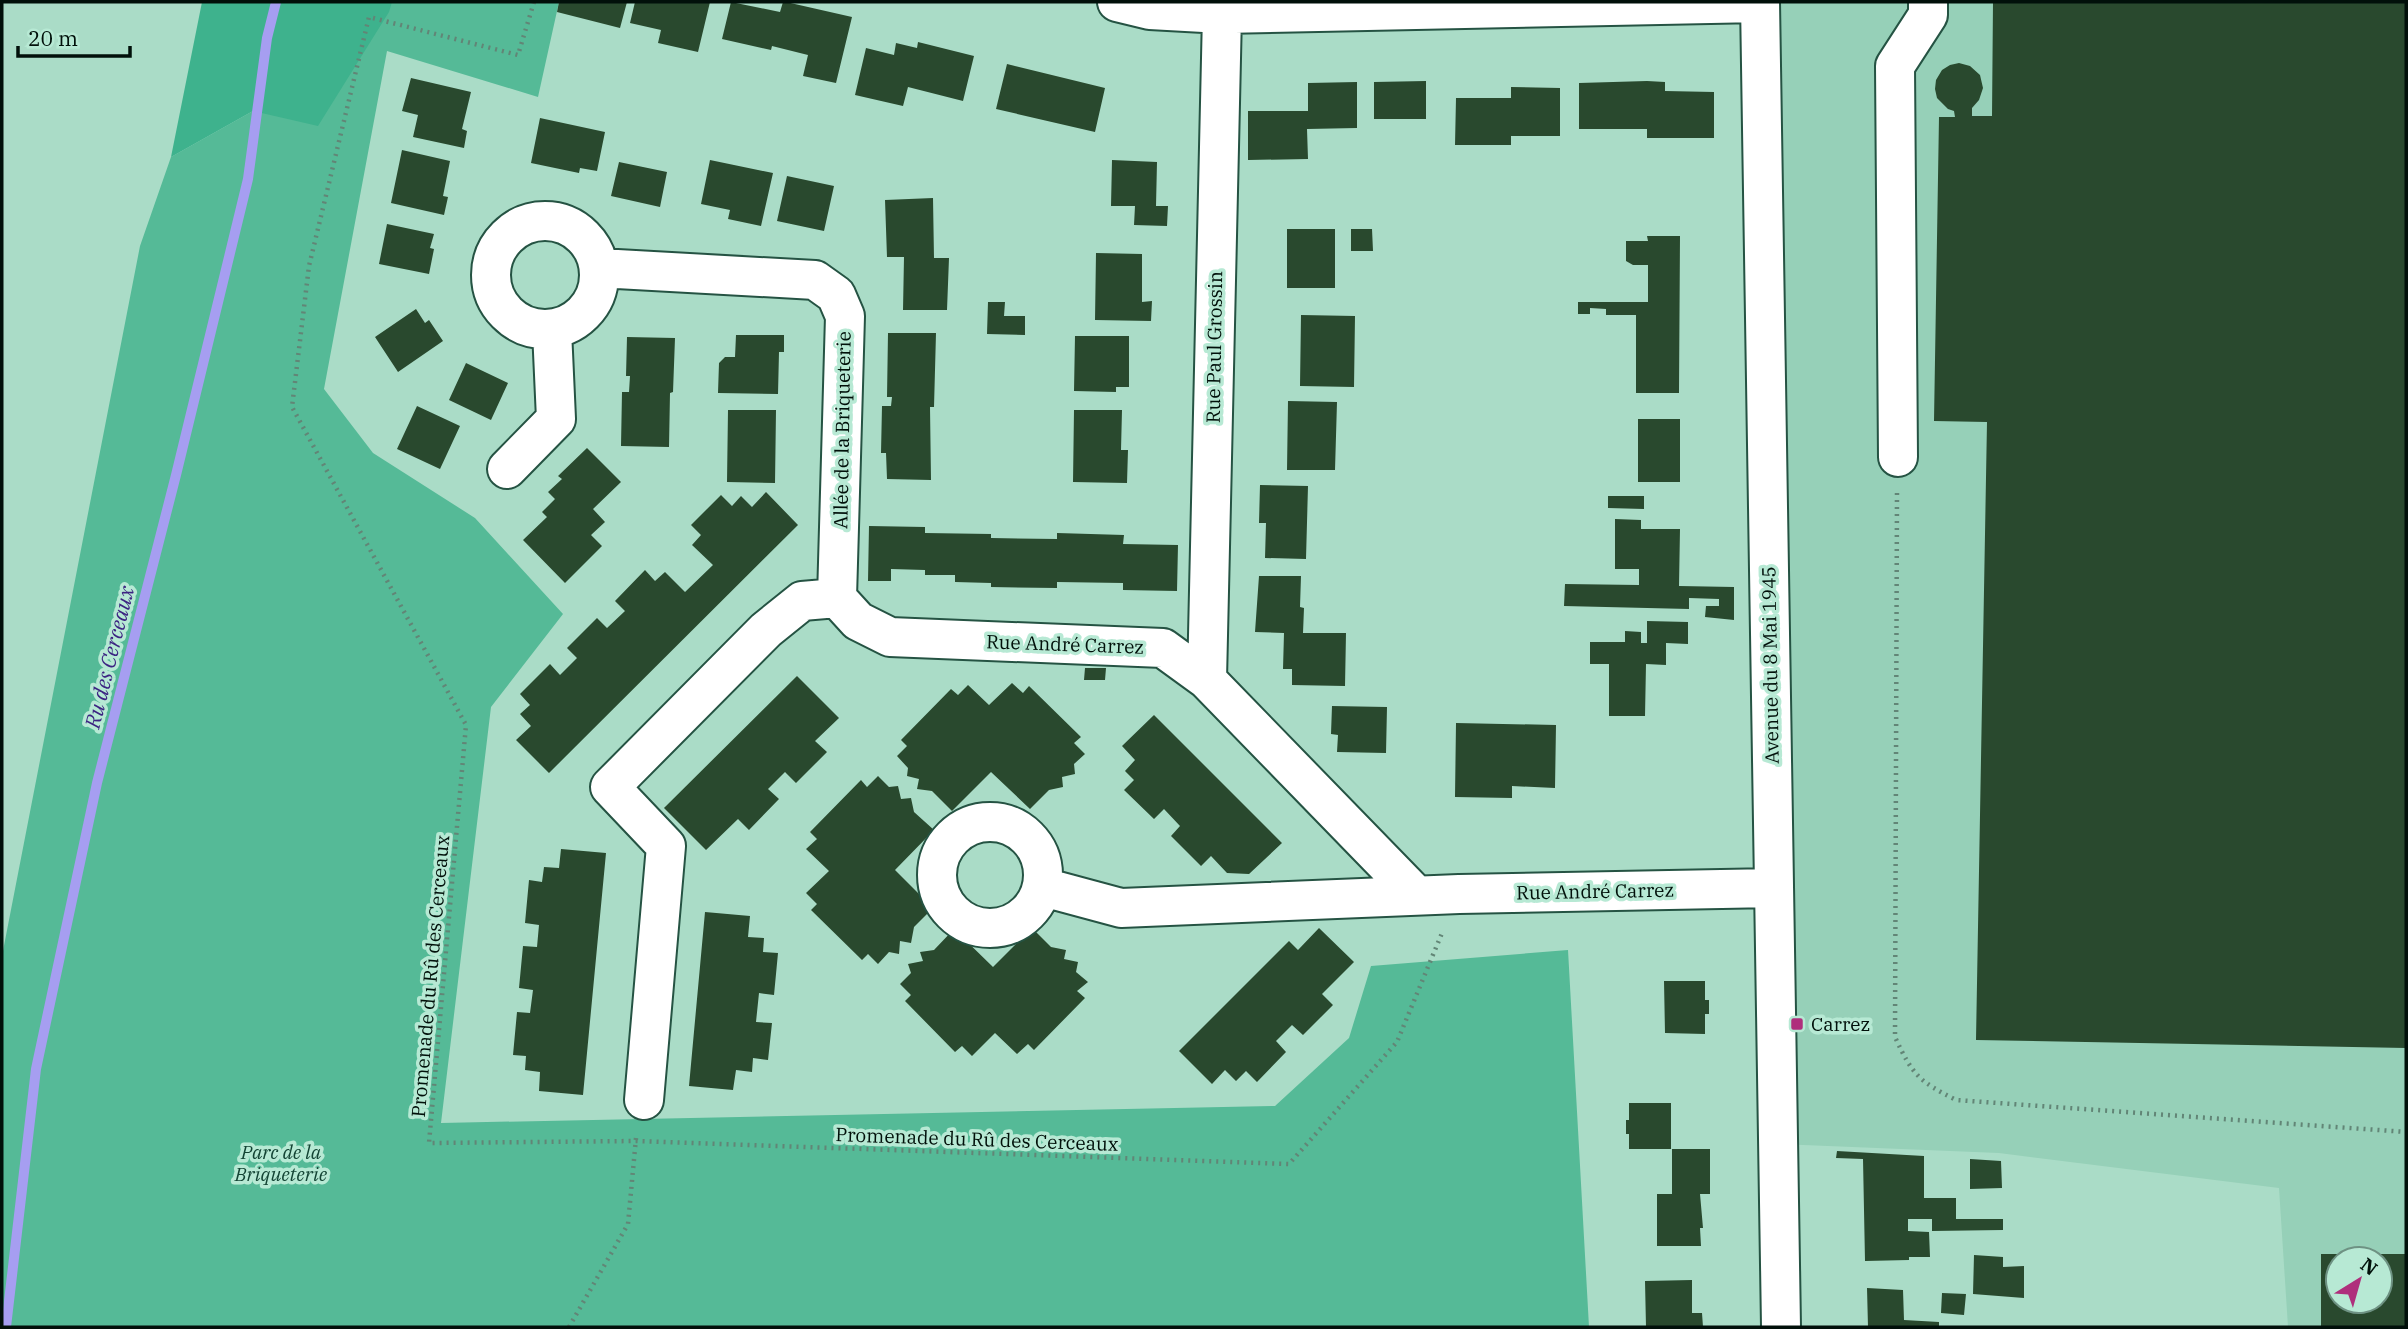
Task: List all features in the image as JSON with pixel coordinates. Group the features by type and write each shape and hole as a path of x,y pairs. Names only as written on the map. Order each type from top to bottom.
{"street":[{"path":"1117,2 1150,10 1222,14 1494,5 1760,2"},
{"name":"Avenue du 8 Mai 1945","path":"1760,2 1781,1327"},
{"path":"1898,457 1895,66 1928,15 1928,2"},
{"name":"Rue Paul Grossin","path":"1207,680 1222,14"},
{"path":"547,220 566,225 582,234 594,249 599,268 599,285 594,301 583,315 569,325 552,330 535,329 519,323 505,313 495,298 491,281 492,262 499,245 512,231 529,223 547,220"},
{"name":"Allée de la Briqueterie","path":"599,268 815,280 836,295 845,316 837,598"},
{"path":"507,469 556,419 552,330"},
{"path":"644,1100 666,846 610,787 766,630 802,601 837,598"},
{"name":"Rue André Carrez","path":"837,598 858,621 890,637 1163,648 1207,680 1416,895"},
{"name":"Rue André Carrez","path":"1043,887 1121,908 1416,895 1774,888"}],"path":[{"name":"Promenade du Rû des Cerceaux","path":"534,2 518,55 369,17 309,266 292,407 466,725 429,1143 636,1140 1289,1164 1398,1042 1459,894"},
{"path":"1898,457 1895,1037 1907,1064 1924,1084 1956,1100 2406,1132"},
{"path":"569,1327 628,1224 636,1140 644,1100"}],"shaded area":[{"path":"1760,2 2406,2 2406,1327 2288,1327 2279,1188 1999,1153 1779,1144"}],"green space":[{"path":"202,2 392,2 389,12 318,126 253,111 171,157"},
{"name":"Parc de la Briqueterie","path":"287,2 559,2 538,97 387,51 324,389 373,453 475,518 563,614 491,707 441,1123 1275,1106 1349,1038 1371,966 1568,950 1589,1327 2,1327 2,956 140,246 171,157 253,111"}],"building":[{"path":"559,2 627,2 620,28 557,12"},
{"path":"635,2 710,2 698,52 658,43 661,30 630,23"},
{"path":"731,2 780,12 783,2 786,2 852,17 836,83 803,76 808,55 772,46 771,50 722,39"},
{"path":"1993,2 2406,2 2406,1048 1976,1040 1987,422 1934,421 1939,117 1955,117 1954,111 1937,98 1935,89 1936,80 1942,70 1959,63 1970,66 1980,75 1983,88 1979,100 1972,108 1972,116 1992,116"},
{"path":"918,42 974,56 963,101 908,87 903,106 855,95 866,48 894,55 896,43 917,48"},
{"path":"1007,64 1105,88 1095,132 996,109"},
{"path":"411,78 471,92 462,129 467,131 464,148 413,137 418,115 402,111"},
{"path":"1426,81 1426,119 1374,119 1374,82"},
{"path":"1357,82 1357,128 1307,129 1308,159 1248,160 1248,111 1308,111 1308,83"},
{"path":"1665,82 1665,91 1714,92 1714,138 1647,138 1647,129 1579,129 1579,83"},
{"path":"1511,87 1560,88 1560,136 1511,136 1511,145 1455,145 1456,98 1511,98"},
{"path":"540,118 605,132 597,171 580,168 579,173 531,163"},
{"path":"402,150 450,161 443,196 448,197 444,215 391,203"},
{"path":"710,160 773,173 761,226 728,219 730,210 701,204"},
{"path":"1112,160 1157,162 1156,206 1168,206 1167,226 1134,225 1135,206 1111,206"},
{"path":"619,162 667,172 660,207 611,196"},
{"path":"787,176 834,186 824,231 777,221"},
{"path":"933,198 934,258 949,258 947,310 903,310 904,257 887,257 885,200"},
{"path":"387,224 434,234 430,248 434,249 429,274 379,264"},
{"path":"1287,229 1335,229 1335,288 1287,288"},
{"path":"1351,229 1372,229 1373,251 1351,251"},
{"path":"1647,236 1680,236 1679,393 1636,393 1636,315 1606,315 1606,309 1590,308 1590,314 1578,314 1578,302 1648,302 1648,265 1633,265 1626,261 1626,241 1648,241"},
{"path":"1096,253 1142,254 1142,302 1152,301 1151,321 1095,320"},
{"path":"988,302 1005,302 1004,316 1025,316 1025,335 987,334"},
{"path":"416,309 425,323 429,320 443,341 398,372 375,337"},
{"path":"1301,315 1355,316 1354,387 1300,386"},
{"path":"888,333 936,333 934,407 930,407 931,480 887,479 886,453 881,453 882,406 891,406 892,397 887,397"},
{"path":"736,335 784,335 784,352 779,352 778,394 718,393 719,363 725,357 735,357"},
{"path":"1075,336 1129,336 1129,387 1116,387 1116,392 1074,391"},
{"path":"627,337 675,338 669,447 621,446 622,392 629,392 630,376 626,376"},
{"path":"466,363 508,383 491,420 449,400"},
{"path":"1288,401 1337,402 1335,470 1287,470"},
{"path":"417,406 460,426 440,469 397,449"},
{"path":"728,410 776,410 775,483 727,482"},
{"path":"1074,410 1122,410 1121,450 1128,450 1127,483 1073,482"},
{"path":"1638,419 1680,419 1680,482 1638,482"},
{"path":"587,448 621,482 593,509 605,522 591,535 602,546 565,583 523,540 547,517 542,512 555,499 548,492 562,479 558,476"},
{"path":"1260,485 1308,486 1306,559 1265,558 1266,523 1259,523"},
{"path":"766,492 798,525 549,773 516,740 531,726 520,714 530,705 520,694 550,664 560,675 577,658 567,648 597,618 607,628 625,611 615,601 645,570 655,581 665,572 685,592 713,565 692,545 701,535 691,525 721,495 732,506 741,496 752,507"},
{"path":"1608,496 1644,496 1644,509 1608,508"},
{"path":"1615,519 1641,520 1641,529 1680,529 1679,586 1734,587 1734,620 1705,617 1706,606 1719,606 1719,599 1689,598 1689,609 1564,606 1565,584 1639,585 1639,569 1615,569"},
{"path":"869,526 925,527 925,533 991,534 991,538 1057,539 1057,533 1124,535 1123,544 1178,545 1177,591 1123,590 1123,583 1057,582 1057,588 991,587 991,583 955,582 955,575 925,575 925,570 891,569 891,581 868,581"},
{"path":"1259,576 1301,576 1303,633 1346,633 1345,686 1292,685 1292,669 1283,669 1284,633 1255,632"},
{"path":"1647,621 1688,622 1688,644 1666,643 1666,665 1646,664 1645,716 1609,716 1609,664 1590,664 1590,642 1625,642 1625,631 1641,632 1641,643 1647,643"},
{"path":"1085,668 1106,668 1105,680 1084,680"},
{"path":"797,676 839,718 815,741 827,752 796,783 785,772 768,789 779,799 749,830 738,819 706,850 664,808"},
{"path":"1012,683 1023,693 1029,686 1081,737 1074,743 1085,754 1074,764 1075,774 1062,777 1063,787 1049,790 1030,809 991,772 952,811 932,791 917,789 919,779 907,776 908,768 897,756 907,746 901,740 951,689 958,695 968,685 989,705"},
{"path":"1332,706 1387,707 1386,753 1337,752 1338,735 1331,734"},
{"path":"1154,715 1282,843 1249,874 1227,873 1211,856 1201,866 1171,836 1180,826 1164,809 1154,819 1124,790 1134,780 1125,771 1135,760 1122,746"},
{"path":"1456,723 1556,725 1555,788 1512,786 1512,798 1455,797"},
{"path":"878,776 889,787 898,786 901,799 911,798 914,812 934,830 895,870 933,908 914,927 911,943 900,941 899,954 889,952 878,964 868,954 862,960 811,910 817,904 806,893 829,871 806,849 817,839 810,832 861,780 867,787"},
{"path":"561,849 606,853 583,1095 539,1091 540,1072 525,1070 526,1056 513,1055 517,1012 530,1013 533,990 519,988 523,946 537,947 539,925 525,923 529,880 542,882 544,867 559,868"},
{"path":"705,912 750,916 748,937 764,938 763,952 778,953 774,995 759,993 756,1022 772,1023 768,1060 753,1058 752,1072 736,1070 733,1090 689,1086"},
{"path":"1032,928 1051,947 1066,950 1064,959 1078,962 1076,972 1088,982 1077,991 1085,998 1034,1050 1028,1044 1017,1054 995,1033 972,1056 962,1046 955,1052 905,1001 911,995 900,984 911,973 908,964 923,961 920,952 934,950 954,929 993,967"},
{"path":"1319,928 1354,962 1322,994 1333,1005 1303,1035 1292,1025 1276,1041 1286,1052 1257,1082 1246,1071 1236,1081 1225,1070 1212,1084 1179,1051 1289,941 1298,950"},
{"path":"1664,981 1705,981 1705,1000 1709,1000 1709,1014 1705,1014 1705,1034 1665,1033"},
{"path":"1629,1103 1671,1103 1671,1149 1629,1149 1626,1120 1629,1120"},
{"path":"1672,1149 1710,1149 1710,1194 1700,1194 1703,1228 1700,1228 1701,1246 1657,1246 1657,1194 1672,1194"},
{"path":"1837,1151 1924,1156 1924,1198 1956,1198 1956,1219 2003,1219 2003,1230 1932,1231 1932,1219 1908,1219 1908,1231 1929,1232 1930,1257 1865,1261 1863,1159 1836,1158"},
{"path":"1970,1159 2001,1161 2002,1188 1970,1189"},
{"path":"2321,1254 2324,1254 2324,1315 2394,1315 2394,1254 2406,1254 2406,1327 2321,1327"},
{"path":"1974,1255 2003,1257 2003,1267 2024,1266 2024,1298 1973,1294"},
{"path":"1692,1280 1692,1313 1702,1313 1703,1327 1646,1327 1645,1281"},
{"path":"1867,1288 1903,1290 1904,1320 1939,1322 1939,1327 1868,1327"},
{"path":"1942,1293 1966,1294 1964,1315 1941,1313"}],"waterway":[{"name":"Ru des Cerceaux","path":"6,1327 36,1069 97,783 248,179 267,38 276,2"}],"place":[{"name":"Carrez","path":"1797,1024"}]}
